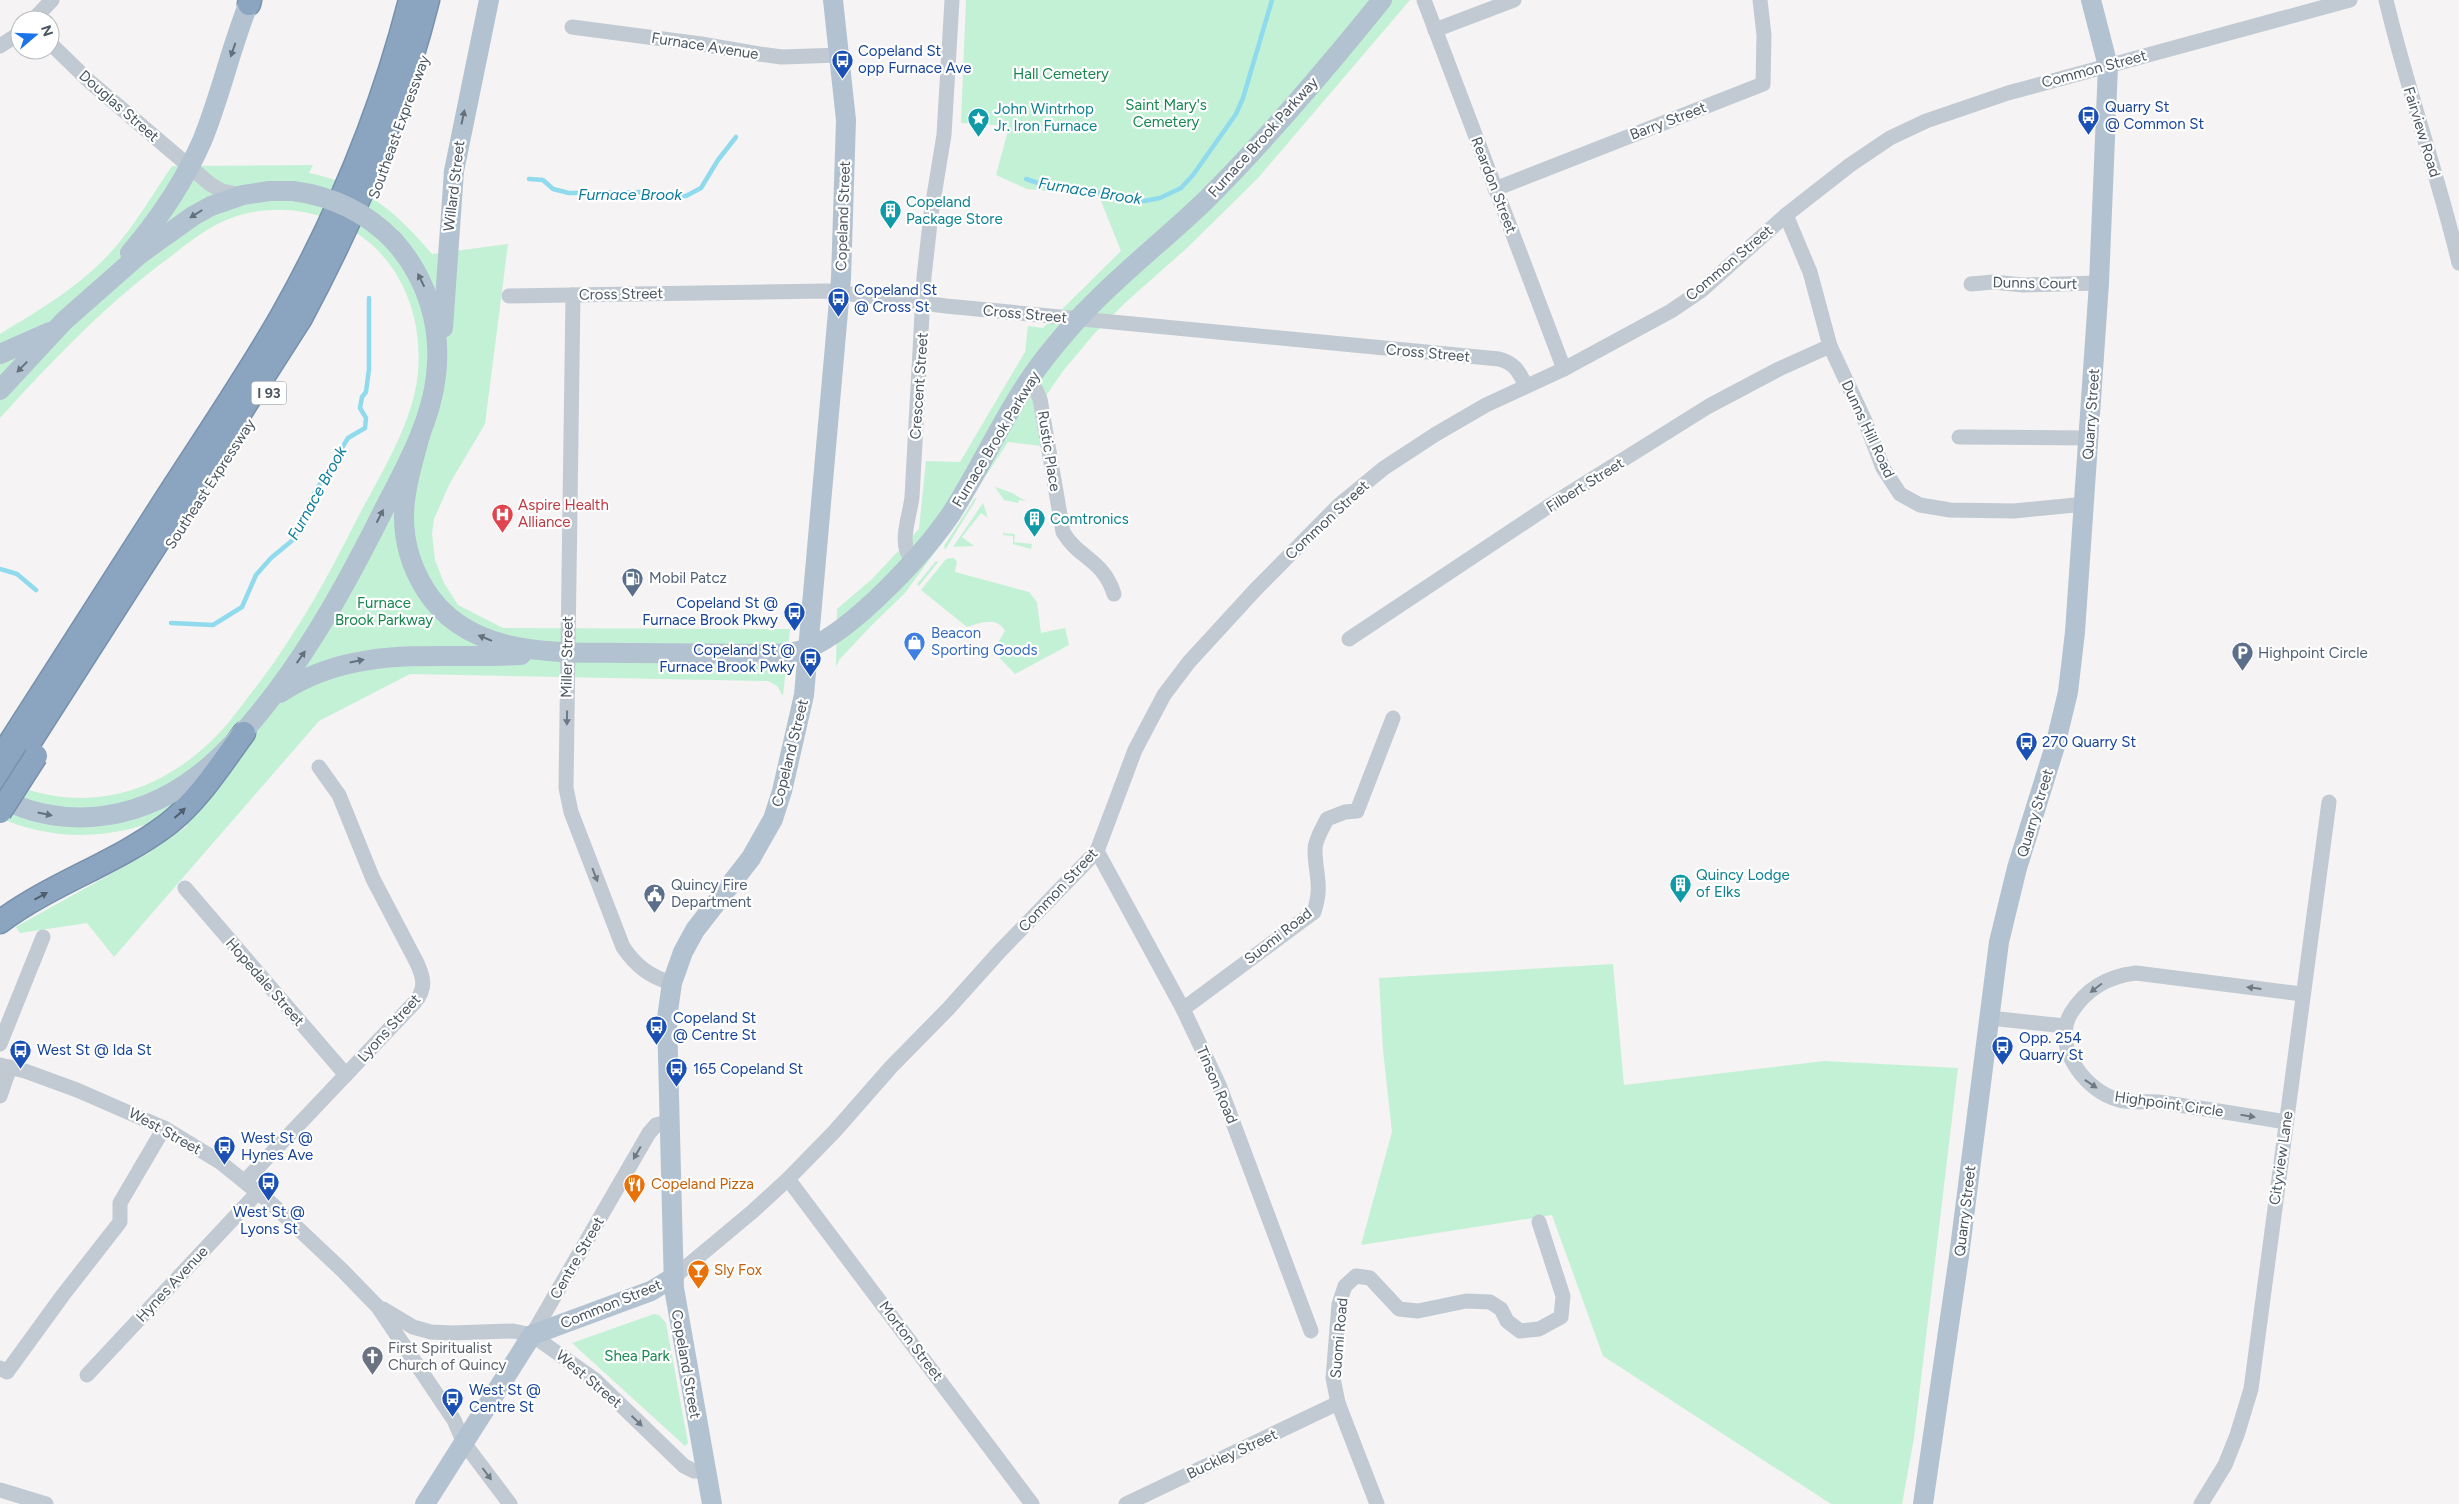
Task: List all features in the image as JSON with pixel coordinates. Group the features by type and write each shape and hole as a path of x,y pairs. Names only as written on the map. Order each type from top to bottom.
{"highway":[{"name":"Southeast Expressway","path":"0,812 12,745 244,356 295,266 328,196 355,131 373,83 398,0"},
{"name":"I 93","path":"0,789 12,745 254,362 306,272 340,201 370,127 410,0"},
{"name":"I 93","path":"12,745 301,318 349,224 379,153 413,55 428,0"},
{"name":"Southeast Expressway","path":"12,745 284,369 323,302 360,229 390,158 424,58 440,0"},
{"path":"0,922 35,900 140,842 169,823 195,798 244,733"}],"main road":[{"name":"Willard Street","path":"437,374 443,326 453,178 464,116 489,0"},
{"name":"Copeland Street","path":"712,1504 676,1308 667,1033 672,983 678,963 692,935 751,858 773,820 782,791 802,707 809,648 840,292 846,120 833,0"},
{"name":"Furnace Brook Parkway","path":"267,704 289,687 313,675 338,666 372,658 508,656 568,652 773,654 809,648 826,638 863,610 913,560 952,513 1028,382 1078,319 1242,163 1382,0"},
{"name":"Quarry Street","path":"1924,1504 1960,1256 2001,935 2018,868 2055,746 2068,692 2075,632 2099,284 2108,66 2092,0"},
{"path":"105,284 155,222 189,167 212,114 250,1"},
{"name":"Furnace Brook Parkway","path":"0,390 56,330 105,284 140,254 193,216 216,204 243,195 270,191 293,191 319,196 344,205 368,218 394,241 416,270 430,302 437,338 437,374 405,502 404,527 411,560 427,592 449,618 491,641 517,647 568,652"},
{"path":"0,354 56,330"},
{"name":"Furnace Brook Parkway","path":"0,797 19,807 59,816 98,817 137,809 162,798 197,776 222,757 267,704 329,614 355,567 421,432"},
{"name":"Common Street","path":"532,1335 651,1291 674,1277"},
{"name":"Centre Street","path":"425,1504 532,1335"}],"street":[{"name":"Crescent Street","path":"913,560 905,546 911,503 929,225 946,121 952,0"},
{"name":"Reardon Street","path":"1424,0 1564,369"},
{"path":"1435,30 1514,0"},
{"name":"Barry Street","path":"1495,189 1763,84 1764,35 1760,0"},
{"name":"Common Street","path":"674,1277 752,1212 788,1179 834,1132 891,1067 948,1009 1000,951 1097,851 1135,750 1164,696 1189,662 1339,505 1384,468 1436,434 1526,386 1564,369 1671,311 1702,290 1786,215 1850,164 1899,134 1926,121 2008,93 2108,66 2315,4 2350,0"},
{"name":"Fairview Road","path":"2386,0 2400,58 2445,203 2459,264"},
{"name":"Furnace Avenue","path":"572,27 782,57 840,55"},
{"name":"Douglas Street","path":"60,53 89,81 215,188 229,194 243,195"},
{"name":"Dunns Hill Road","path":"1786,215 1810,272 1830,346 1883,468 1900,494 1920,505 1950,510 2014,511 2085,504"},
{"name":"Dunns Court","path":"1971,284 1993,282 2023,285 2099,284"},
{"name":"Cross Street","path":"509,296 840,292 923,303 1078,319 1500,359 1510,362 1517,369 1526,386"},
{"name":"Miller Street","path":"573,295 566,788 568,803 623,947 637,965 650,975 672,983"},
{"name":"Filbert Street","path":"1349,639 1552,504 1709,406 1779,369 1830,346"},
{"name":"Rustic Place","path":"1028,382 1035,388 1040,399 1063,532 1071,544 1107,575 1114,594"},
{"path":"1959,437 2088,438"},
{"name":"Suomi Road","path":"1182,1008 1314,912 1320,895 1315,847 1327,819 1345,812 1357,811 1393,718"},
{"name":"Lyons Street","path":"245,1181 419,996 423,984 418,963 366,864 343,803 330,780 319,767"},
{"name":"Cityview Lane","path":"2201,1504 2225,1465 2238,1435 2251,1389 2329,802"},
{"name":"Tinson Road","path":"1097,851 1182,1008 1219,1085 1311,1331"},
{"name":"Hopedale Street","path":"185,888 346,1075"},
{"path":"0,1044 43,937"},
{"path":"1990,1018 2064,1026 2072,1012 2100,984 2117,975 2136,973 2302,994"},
{"name":"Highpoint Circle","path":"2064,1026 2073,1062 2084,1079 2110,1097 2286,1122"},
{"path":"0,1096 5,1066"},
{"name":"West Street","path":"5,1066 113,1103 164,1128 220,1162 258,1192 330,1257 372,1300 453,1418 464,1443 510,1504"},
{"name":"Centre Street","path":"532,1335 648,1133 656,1125 670,1121"},
{"path":"0,1368 7,1372 63,1295 120,1222 120,1203 164,1128"},
{"name":"Morton Street","path":"788,1179 1032,1504"},
{"name":"Hynes Avenue","path":"87,1375 258,1192"},
{"name":"Suomi Road","path":"1377,1504 1338,1404 1333,1378 1339,1304 1345,1286 1356,1276 1370,1278 1381,1288 1391,1303 1399,1309 1418,1311 1466,1301 1490,1302 1501,1309 1507,1321 1520,1331 1539,1329 1561,1317 1563,1296 1539,1222"},
{"name":"West Street","path":"372,1300 404,1322 431,1332 513,1331 532,1335 594,1379 684,1466 694,1471 705,1471"},
{"name":"Buckley Street","path":"1126,1504 1338,1404"},
{"path":"0,1490 15,1500 46,1504"}],"green space":[{"path":"966,0 1410,0 1258,178 1187,248 1126,302 1094,334 1063,371 1041,403 1041,446 1008,442 943,541 905,593 839,660 836,667 837,609 872,579 919,529 926,461 960,462 1025,352 1028,326 1043,328 1121,251 1099,196 1027,189 996,175 1009,127 961,123"},
{"name":"Furnace Brook Parkway","path":"313,165 309,173 347,184 378,202 405,225 432,254 508,244 485,424 450,483 434,519 432,534 435,560 444,583 458,605 503,628 790,629 783,696 777,686 768,681 410,674 319,721 114,957 87,923 20,933 16,927 147,854 187,826 170,815 128,829 85,835 42,831 0,818 26,789 53,796 80,798 107,796 132,790 156,780 179,767 201,751 221,731 259,683 300,624 395,448 410,410 415,391 419,354 410,302 403,286 384,257 356,232 339,223 321,216 283,210 244,214 226,220 190,242 124,293 102,313 60,354 0,418 0,334 58,297 98,265 127,233 172,166"},
{"path":"995,487 1012,493 1026,501 1019,500 1018,503 1004,500"},
{"path":"975,498 977,498 945,550 944,546"},
{"path":"983,503 988,518 981,513 962,537 974,546 953,547"},
{"path":"1003,533 1015,534 1014,542 1032,544 1031,549 1013,544 1013,536 1003,535"},
{"path":"954,558 957,562 955,572 1029,592 1037,602 1041,633 1065,628 1069,645 1015,674 993,651 1005,631 1002,626 998,623 988,622 967,627 921,590 946,559"},
{"path":"936,561 938,562 919,586 917,584"},
{"path":"1613,964 1624,1085 1824,1061 1958,1068 1914,1438 1902,1504 1831,1504 1603,1356 1552,1215 1361,1245 1392,1132 1383,1050 1379,978"},
{"name":"Shea Park","path":"654,1314 659,1315 666,1323 688,1443 685,1446 572,1343"}],"waterway":[{"name":"Furnace Brook","path":"1026,179 1047,186 1083,190 1144,201 1160,198 1181,188 1193,175 1236,114 1243,98 1272,0"},
{"name":"Furnace Brook","path":"529,179 543,180 553,189 569,193 649,192 686,196 701,188 718,160 736,137"},
{"name":"Furnace Brook","path":"171,623 213,625 242,607 256,575 271,558 294,539 311,499 348,438 365,428 366,418 360,408 362,397 366,392 369,369 369,298"},
{"name":"Furnace Brook","path":"0,569 17,574 36,590"}],"place":[{"name":"Copeland St opp Furnace Ave","path":"842,79"},
{"name":"Quarry St @ Common St","path":"2089,135"},
{"name":"John Wintrhop Jr. Iron Furnace","path":"978,137"},
{"name":"Copeland Package Store","path":"890,230"},
{"name":"Copeland St @ Cross St","path":"838,318"},
{"name":"Aspire Health Alliance","path":"502,533"},
{"name":"Comtronics","path":"1034,538"},
{"name":"Mobil Patcz","path":"633,597"},
{"name":"Copeland St @ Furnace Brook Pkwy","path":"794,631"},
{"name":"Beacon Sporting Goods","path":"915,661"},
{"name":"Highpoint Circle","path":"2242,672"},
{"name":"Copeland St @ Furnace Brook Pwky","path":"811,678"},
{"name":"270 Quarry St","path":"2026,761"},
{"name":"Quincy Lodge of Elks","path":"1680,903"},
{"name":"Quincy Fire Department","path":"655,913"},
{"name":"Copeland St @ Centre St","path":"657,1046"},
{"name":"Opp. 254 Quarry St","path":"2003,1066"},
{"name":"West St @ Ida St","path":"21,1069"},
{"name":"165 Copeland St","path":"677,1088"},
{"name":"West St @ Hynes Ave","path":"225,1166"},
{"name":"West St @ Lyons St","path":"269,1202"},
{"name":"Copeland Pizza","path":"635,1203"},
{"name":"Sly Fox","path":"698,1289"},
{"name":"First Spiritualist Church of Quincy","path":"372,1376"},
{"name":"West St @ Centre St","path":"453,1418"}],"park label":[{"name":"Hall Cemetery","path":"1061,74"},
{"name":"Saint Mary's Cemetery","path":"1166,114"}]}
